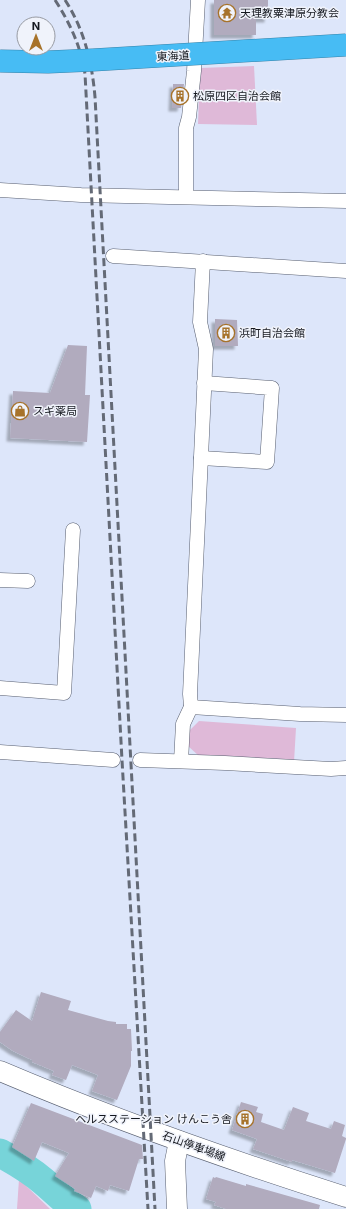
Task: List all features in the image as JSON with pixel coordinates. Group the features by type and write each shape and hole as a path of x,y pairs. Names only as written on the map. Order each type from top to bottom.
{"highway":[{"name":"東海道","path":"0,60 48,62 78,61 346,45"}],"main road":[{"name":"石山停車場線","path":"0,1071 130,1124 256,1168 346,1197"},
{"path":"177,1209 176,1161 179,1141"}],"street":[{"path":"186,196 186,128 189,116 195,54 198,0"},
{"path":"0,60 23,62 69,62 346,45"},
{"path":"0,190 81,195 186,196 346,201"},
{"path":"113,256 346,271"},
{"path":"181,761 183,724 191,707 190,686 206,350 200,322 203,261"},
{"path":"201,458 267,462 272,388 204,383"},
{"path":"0,688 64,694 73,530"},
{"path":"0,580 28,581"},
{"path":"191,707 300,714 346,715"},
{"path":"0,752 113,760"},
{"path":"140,760 346,768"}],"shaded area":[{"path":"254,66 257,125 198,124 200,68"},
{"path":"199,721 296,728 294,762 284,759 199,756 188,746 189,731"},
{"path":"19,1179 49,1208 50,1209 17,1209"}],"building":[{"path":"214,0 268,0 268,19 256,19 256,35 214,35"},
{"name":"松原四区自治会館","path":"173,84 184,84 181,108 172,108"},
{"name":"浜町自治会館","path":"215,319 237,320 238,346 215,346"},
{"path":"68,345 87,346 85,395 90,395 87,442 10,438 13,391 50,393"},
{"path":"41,992 71,1001 68,1010 116,1022 116,1024 127,1024 127,1029 131,1029 131,1066 117,1100 92,1091 98,1075 72,1065 66,1080 52,1075 54,1071 32,1062 32,1060 13,1051 0,1042 0,1032 16,1010 32,1021"},
{"path":"241,1102 258,1107 256,1112 263,1114 261,1122 284,1130 293,1107 309,1113 306,1121 331,1129 334,1121 345,1125 342,1136 346,1139 335,1173 292,1160 292,1162 253,1149 257,1139 232,1130"},
{"path":"31,1103 142,1145 143,1159 139,1159 129,1191 110,1185 108,1191 96,1186 91,1198 74,1191 75,1189 55,1176 69,1153 42,1142 34,1161 12,1147"},
{"path":"213,1177 246,1186 246,1184 320,1205 319,1209 226,1209 214,1205 216,1202 206,1199"}],"waterway":[{"path":"0,1153 33,1173 77,1209"}],"railway":[{"path":"55,0 74,36 81,54 85,74 148,1209"},
{"path":"65,0 72,11 86,46 92,71 95,97 155,1209"}],"place":[{"name":"天理教粟津原分教会","path":"227,13"},
{"name":"松原四区自治会館","path":"180,96"},
{"name":"浜町自治会館","path":"226,333"},
{"name":"スギ薬局","path":"20,411"},
{"name":"ヘルスステーション けんこう舎","path":"245,1119"}]}
